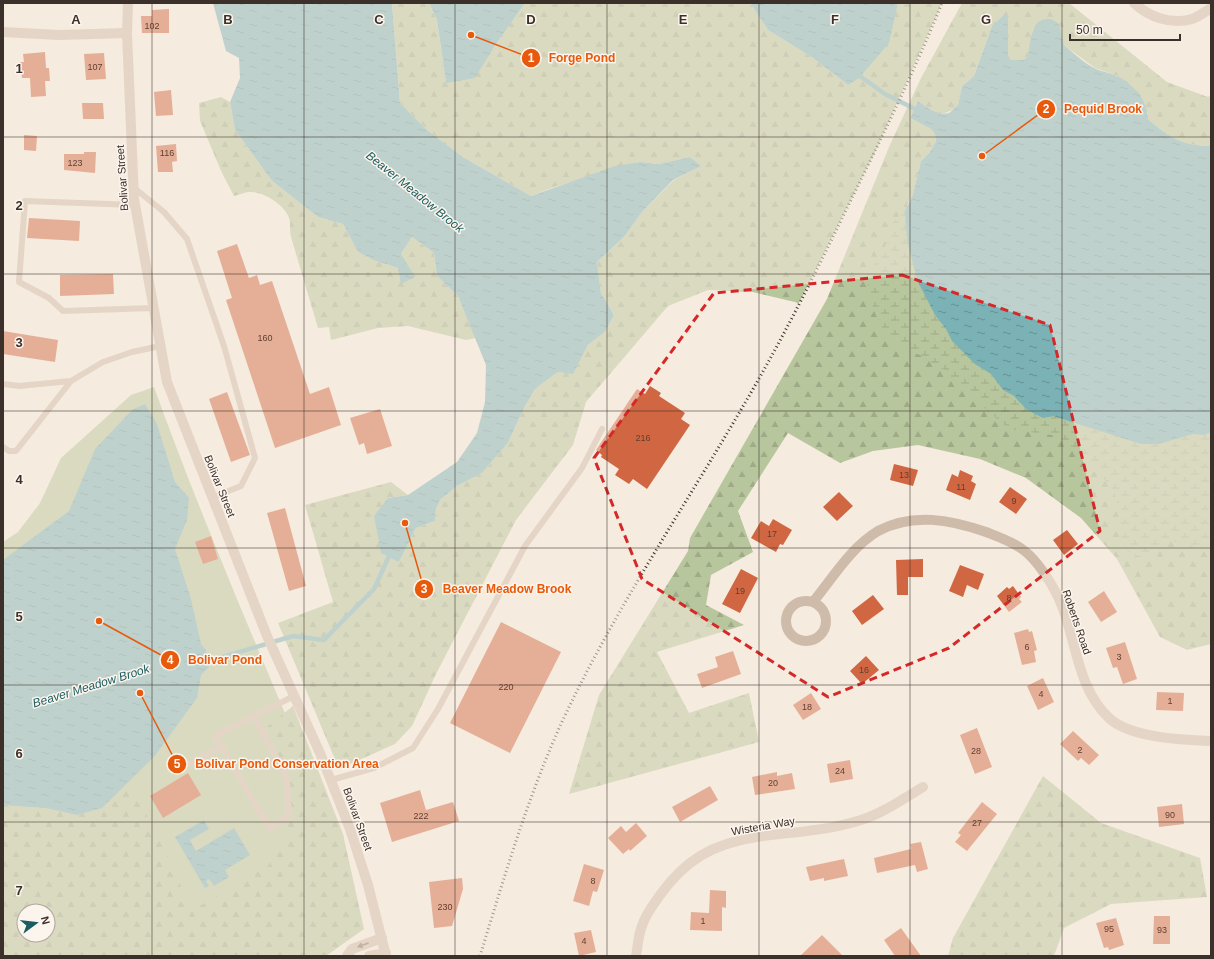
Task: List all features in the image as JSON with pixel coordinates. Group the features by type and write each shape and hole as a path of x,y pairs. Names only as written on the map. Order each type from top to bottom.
{"street":[{"name":"Bolivar Street","path":"128,3 127,33 133,187 167,382 211,498 267,636 331,780 350,829 386,955"},
{"path":"1134,3 1142,10 1167,22 1192,19 1211,8"},
{"path":"3,32 59,35 127,33"},
{"name":"Roberts Road","path":"813,602 856,549 877,532 895,523 917,519 932,519 963,524 1005,539 1023,549 1041,569 1054,590 1065,616 1076,655 1090,693 1110,719 1126,728 1172,740 1211,741"},
{"path":"801,602 813,602 824,612 826,618 823,632 812,640 799,640 793,637 786,626 787,614 790,608 801,602"},
{"name":"Wisteria Way","path":"636,956 642,926 655,902 674,876 696,857 721,846 754,837 820,829 861,820 923,787"},
{"path":"347,956 352,950 382,938"},
{"path":"369,956 386,955"}],"lane":[{"path":"133,187 164,212 187,239 224,346 255,458 241,486 211,498"},
{"path":"135,205 25,201 19,282 49,298 63,312 153,308"},
{"path":"3,447 9,451 16,451 71,381 103,362 132,352 160,346"},
{"path":"3,384 20,386 71,381"},
{"path":"331,780 374,768 413,748 438,709 526,546 582,468 602,429"},
{"path":"254,716 287,777 288,816 270,829 215,736 254,716 294,696"},
{"path":"176,771 221,747"}],"highlighted area":[{"path":"902,275 1050,325 1100,531 949,648 828,697 642,579 594,458 714,293"}],"green space":[{"path":"392,3 429,3 437,20 446,83 494,47 525,3 750,3 768,30 813,58 848,85 897,7 898,3 942,3 876,150 799,303 753,292 708,290 668,306 586,402 573,445 516,520 436,674 412,726 395,744 339,769 278,623 333,602 305,505 391,482 408,495 388,498 399,562 416,528 435,521 436,509 440,500 457,486 482,473 508,443 524,408 535,389 558,372 573,373 588,345 605,332 614,315 601,293 597,262 624,237 642,212 674,180 700,166 690,157 659,164 640,162 554,187 531,196 463,157 427,130 400,103"},
{"path":"962,3 1069,3 1167,82 1208,97 1211,95 1211,146 1201,146 1184,142 1163,131 1148,119 1148,113 1118,76 1095,68 1065,46 1062,41 1059,25 1033,30 1028,56 1023,60 1011,60 1008,55 1008,19 992,26 974,76 962,86 958,105 954,109 943,114 931,110 918,101 910,118 931,129 935,134 936,141 930,152 921,161 913,194 907,205 1205,435 1211,432 1211,644 1187,650 1160,637 1117,559 1081,518 1026,478 980,459 918,445 873,451 840,463 788,433 738,511 753,552 711,575 706,605 744,625 657,652 689,713 749,693 759,742 569,794 599,695 688,551 690,538 827,299 889,147 921,78"},
{"path":"221,97 230,102 235,130 272,181 318,217 343,224 358,252 373,260 398,268 401,254 412,237 434,253 437,276 458,296 476,338 466,340 408,326 378,328 331,340 329,327 318,328 291,237 290,220 287,213 283,208 267,196 255,192 246,192 234,196 222,173 200,121 199,103"},
{"path":"905,211 907,240 935,315 946,329 952,341 975,364 991,374 1003,389 1014,396 1027,410 1043,418 1053,416 1105,431 1122,440 1159,444 1193,434 1205,435 1211,432 1211,539 1205,546 1195,547 1170,541 1148,557 1130,555 1121,541 1118,525 1117,501 1113,490 1093,466 1063,440 1052,435 1014,430 1003,424 952,380 947,370 938,367 926,358 901,347 888,337 871,303 868,278 871,270 884,249 892,224"},
{"path":"154,387 175,445 244,617 340,844 287,956 3,956 3,542 18,532 40,503 61,458 131,395"},
{"path":"293,706 343,834 364,929 326,956 3,956 3,805 46,808 77,815 102,808 128,782 163,843 191,911 268,866 294,813 268,726"},
{"path":"1043,776 1101,823 1200,858 1207,897 1111,904 1064,928 1054,956 948,956 953,938"}],"water":[{"path":"213,3 392,3 400,103 427,130 463,157 531,196 615,166 640,162 659,164 690,157 701,166 673,180 642,212 624,237 597,262 601,293 614,315 605,332 588,345 573,374 558,372 535,389 524,408 508,443 482,473 457,486 440,500 436,509 435,521 416,528 399,562 381,553 374,516 388,498 408,495 457,462 477,433 485,402 486,365 458,296 437,276 434,253 412,237 401,254 415,277 401,284 398,268 373,260 358,252 343,224 318,217 272,181 235,130 230,102 240,78 239,58 226,51"},
{"path":"429,3 525,3 494,47 475,78 446,83 437,20"},
{"path":"750,3 898,3 889,43 859,78 848,85 813,58 768,30"},
{"path":"1006,13 1008,19 1008,55 1011,60 1023,60 1028,56 1032,32 1038,22 1049,19 1053,20 1059,25 1065,46 1092,67 1125,80 1135,89 1146,106 1148,119 1176,139 1201,146 1211,146 1211,432 1205,435 1193,434 1159,444 1141,444 1053,416 1043,418 1027,410 1014,396 1003,390 991,374 975,364 952,341 946,329 935,315 917,280 907,240 905,211 913,194 921,161 930,152 936,141 935,134 931,129 910,118 918,101 931,110 943,114 949,113 958,105 962,86 974,76 992,26"},
{"path":"145,404 157,424 175,482 189,498 187,520 175,549 191,599 201,644 206,650 209,667 201,675 197,698 154,757 102,808 77,815 46,808 3,805 3,560 69,511 95,449 132,410"},
{"path":"204,820 209,829 190,840 196,851 234,828 250,855 225,870 229,877 214,886 209,879 206,881 209,886 205,888 175,837"}],"building":[{"path":"169,9 169,33 142,33 141,16 152,16 152,10"},
{"path":"45,52 46,68 49,68 50,81 45,81 46,96 31,97 30,78 22,78 20,62 24,62 23,54"},
{"path":"104,53 106,79 86,80 84,54"},
{"path":"171,90 173,115 156,116 154,92"},
{"path":"82,103 103,103 104,119 83,119"},
{"path":"24,135 37,136 36,151 24,150"},
{"path":"176,144 177,161 172,162 173,172 158,172 156,146"},
{"path":"84,152 96,152 95,173 64,170 64,154 84,154"},
{"path":"29,218 80,221 79,241 27,238"},
{"path":"237,244 249,278 257,275 260,285 272,281 310,394 329,387 341,425 275,448 226,300 232,298 217,251"},
{"path":"113,274 114,294 60,296 60,275"},
{"path":"3,331 58,340 55,362 3,354"},
{"path":"650,386 661,393 659,396 685,413 681,419 690,425 647,489 633,479 629,484 615,475 619,469 601,457 602,455 596,450 637,389 645,394"},
{"path":"227,392 250,455 231,462 209,399"},
{"path":"380,409 392,446 367,454 364,443 359,445 350,418"},
{"path":"894,464 918,470 913,486 890,480"},
{"path":"960,470 973,476 971,481 976,484 970,500 946,490 952,474 958,477"},
{"path":"1010,487 1027,499 1016,514 999,502"},
{"path":"839,492 853,506 837,521 823,507"},
{"path":"285,508 306,586 289,591 267,513"},
{"path":"773,519 792,530 783,545 780,544 776,552 751,538 761,521 769,526"},
{"path":"1067,530 1078,544 1064,555 1053,540"},
{"path":"211,536 218,559 203,564 195,542"},
{"path":"923,559 923,577 908,577 908,595 897,595 896,560"},
{"path":"960,565 984,574 978,590 967,585 963,597 949,591"},
{"path":"741,569 758,578 740,613 722,604"},
{"path":"1013,586 1021,597 1019,599 1022,602 1009,612 997,596 1007,587 1009,589"},
{"path":"1104,591 1117,612 1101,622 1088,602"},
{"path":"873,595 884,609 862,625 852,611"},
{"path":"501,622 561,652 510,753 450,723"},
{"path":"1028,629 1029,632 1032,631 1037,650 1034,651 1036,662 1022,665 1014,633"},
{"path":"1125,642 1137,679 1123,684 1117,667 1113,668 1106,648"},
{"path":"733,651 741,674 702,688 697,674 718,667 715,657"},
{"path":"866,656 879,670 862,684 850,671"},
{"path":"1043,678 1054,702 1038,710 1027,686"},
{"path":"1157,692 1184,693 1183,711 1156,710"},
{"path":"811,693 821,709 803,720 793,705"},
{"path":"977,728 992,767 975,774 960,735"},
{"path":"1073,731 1099,755 1089,765 1081,758 1078,761 1060,744"},
{"path":"850,760 853,779 830,783 827,764"},
{"path":"777,772 777,776 792,773 795,789 755,795 752,777"},
{"path":"188,773 201,795 163,818 150,796"},
{"path":"710,786 718,800 680,822 672,807"},
{"path":"420,790 426,810 453,802 459,821 392,842 380,803"},
{"path":"982,802 997,814 967,851 955,842 961,835 958,833"},
{"path":"1182,804 1184,824 1159,827 1157,807"},
{"path":"636,823 647,836 630,851 629,849 623,854 608,838 621,826 626,832"},
{"path":"921,842 928,869 917,872 915,865 877,873 874,858 911,849 910,844"},
{"path":"844,859 848,876 824,881 824,878 810,881 806,867"},
{"path":"584,864 604,870 597,892 593,891 589,906 573,901"},
{"path":"462,878 463,889 452,926 434,928 429,882"},
{"path":"710,890 726,891 726,908 722,907 722,931 690,930 691,912 709,913"},
{"path":"1154,916 1170,916 1170,944 1153,944"},
{"path":"1116,918 1124,945 1109,950 1108,947 1104,948 1096,923"},
{"path":"901,928 921,956 895,956 884,940"},
{"path":"591,930 596,952 579,956 574,933"},
{"path":"822,935 843,956 800,956"}],"waterway":[{"path":"857,74 885,94 919,111"},
{"name":"Beaver Meadow Brook","path":"202,663 293,636 324,640 374,589 391,552"}],"railway":[{"path":"480,956 507,868 537,781 561,724 627,599 725,437 788,326 885,131 942,3"}],"place":[{"name":"Forge Pond","path":"471,35"},
{"name":"Pequid Brook","path":"982,156"},
{"name":"Beaver Meadow Brook","path":"405,523"},
{"name":"Bolivar Pond","path":"99,621"},
{"name":"Bolivar Pond Conservation Area","path":"140,693"}]}
